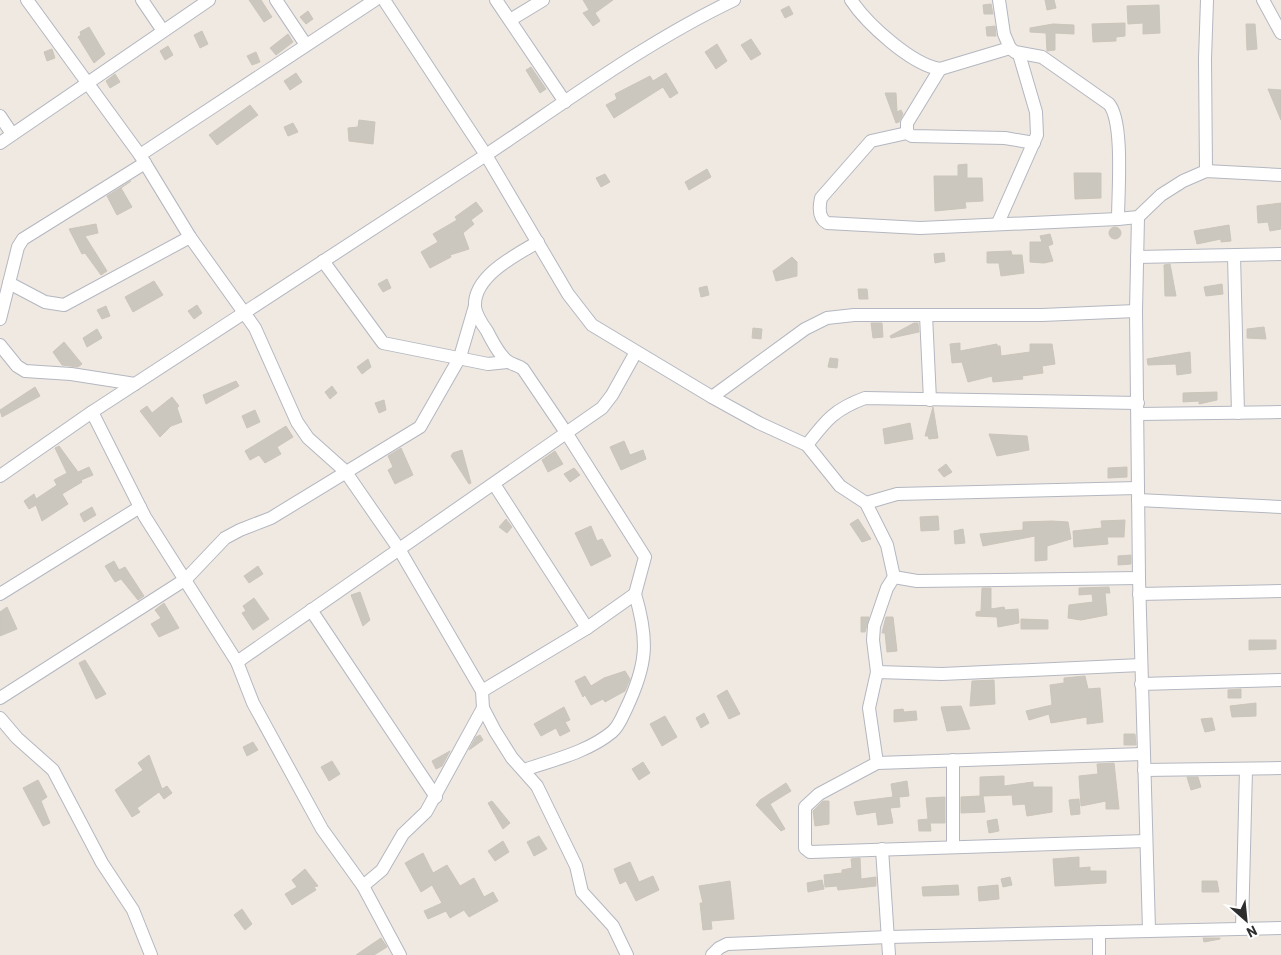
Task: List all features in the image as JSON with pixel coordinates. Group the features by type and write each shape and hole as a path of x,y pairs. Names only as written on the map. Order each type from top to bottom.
{"street":[{"path":"27,0 142,159 190,236 259,337 297,422 308,438 347,474 399,549 482,691 483,708 512,758 537,786 576,866 582,892 613,926 627,955"},
{"path":"142,0 163,31"},
{"path":"0,143 209,0"},
{"path":"276,0 306,45"},
{"path":"0,319 18,247 25,237 375,0"},
{"path":"384,0 486,155 572,301 592,325 712,397 760,423 807,445 840,486 866,503 887,545 894,577 887,588 874,626 872,640 877,672 870,708 877,763"},
{"path":"496,0 565,102"},
{"path":"510,20 542,0"},
{"path":"851,0 862,15 919,63 940,69 1015,51 1042,58 1109,104 1114,111 1118,126 1118,219"},
{"path":"998,223 1037,135 1036,112 1015,51 1002,24 999,0"},
{"path":"1206,171 1205,59 1207,0"},
{"path":"1263,0 1281,33"},
{"path":"0,476 92,412 645,49 727,2"},
{"path":"907,133 907,123 940,69"},
{"path":"0,116 12,134"},
{"path":"1034,143 1005,138 912,136 907,133 875,139 862,150 821,198 819,207 823,221 827,223 920,228 1138,217 1161,195 1183,181 1206,171 1281,175"},
{"path":"1138,217 1136,311 1139,594 1148,930"},
{"path":"9,284 45,302 64,305 190,236"},
{"path":"0,698 186,579 225,538 270,518 347,474 422,425 460,358 481,288 488,277 500,265 538,242"},
{"path":"1137,257 1281,254"},
{"path":"1234,256 1238,413"},
{"path":"323,262 383,343 488,364 508,362 518,364 567,434 645,557 635,594 643,620 642,670 637,688 619,725 591,746 524,770"},
{"path":"476,306 481,322 508,362"},
{"path":"712,397 783,344 827,318 854,315 1042,315 1136,311"},
{"path":"926,316 930,400"},
{"path":"0,346 17,366 25,371 71,374 135,384"},
{"path":"237,662 602,408 612,395 636,352"},
{"path":"807,445 828,418 844,406 866,398 1238,413 1281,412"},
{"path":"92,412 140,507 237,662 253,703 318,821 363,886 400,955"},
{"path":"494,484 587,628"},
{"path":"866,503 897,494 1138,494 1281,507"},
{"path":"0,594 140,507"},
{"path":"894,577 917,581 1139,578"},
{"path":"1139,594 1281,591"},
{"path":"482,691 587,628 635,594"},
{"path":"311,610 436,796"},
{"path":"877,672 942,674 1141,665"},
{"path":"1141,684 1281,680"},
{"path":"363,886 382,870 403,834 426,812 483,708"},
{"path":"0,718 17,738 53,770 102,863 133,910 151,955"},
{"path":"1143,754 877,763 819,794 808,803 805,807 805,848 810,852 1146,841"},
{"path":"953,847 954,760"},
{"path":"1144,770 1281,768"},
{"path":"1242,928 1246,770"},
{"path":"882,849 889,955"},
{"path":"712,955 718,948 727,944 888,937 1281,928"},
{"path":"1099,932 1099,955"}],"building":[{"path":"249,0 261,0 272,17 264,22"},
{"path":"583,0 613,0 595,13 600,21 593,26 583,13 589,10"},
{"path":"1045,0 1054,0 1056,8 1047,10"},
{"path":"991,4 993,14 984,14 983,5"},
{"path":"1159,5 1160,33 1143,34 1143,23 1128,24 1127,6"},
{"path":"789,6 793,14 785,18 781,10"},
{"path":"308,11 313,19 306,24 300,17"},
{"path":"1125,23 1125,36 1116,37 1116,41 1093,42 1092,24"},
{"path":"1053,24 1074,25 1074,34 1055,33 1055,50 1047,51 1046,33 1030,32 1030,28"},
{"path":"1246,24 1255,24 1257,49 1247,50"},
{"path":"995,26 996,36 987,36 986,27"},
{"path":"89,27 105,54 94,63 78,37 81,35 80,32"},
{"path":"202,31 208,44 200,48 194,35"},
{"path":"288,34 293,42 276,55 270,48"},
{"path":"751,39 761,54 751,60 741,45"},
{"path":"717,44 727,61 716,69 705,52"},
{"path":"168,46 173,55 165,60 160,51"},
{"path":"52,49 55,58 47,61 44,52"},
{"path":"256,52 260,62 252,65 247,56"},
{"path":"531,67 546,89 540,93 526,70"},
{"path":"296,73 302,82 290,90 284,81"},
{"path":"666,73 678,93 670,98 663,87 614,118 606,105 617,99 615,94 650,76 653,81"},
{"path":"115,74 120,82 110,88 106,81"},
{"path":"1268,89 1281,90 1281,120"},
{"path":"885,93 896,93 897,112 901,110 903,114 899,122 896,123"},
{"path":"250,105 258,115 217,145 209,135"},
{"path":"359,120 375,122 373,144 349,141 348,128 358,127"},
{"path":"293,123 298,132 288,136 284,127"},
{"path":"967,164 967,178 982,178 983,201 965,202 966,208 935,211 934,176 958,176 958,165"},
{"path":"707,169 711,177 689,190 685,182"},
{"path":"1074,173 1101,173 1101,198 1075,199"},
{"path":"605,174 610,182 601,187 596,178"},
{"path":"131,181 121,188 132,207 117,215 107,196"},
{"path":"476,202 483,211 471,220 474,224 463,233 469,249 450,255 451,257 430,268 421,252 438,242 433,234 457,220 455,217"},
{"path":"1281,203 1281,229 1270,231 1268,222 1258,223 1257,206"},
{"path":"96,224 98,233 85,236 107,271 101,275 85,253 82,254 69,229"},
{"path":"1229,225 1231,241 1221,242 1221,239 1197,244 1194,231"},
{"path":"1113,227 1117,227 1121,233 1117,239 1113,239 1109,235 1109,231"},
{"path":"1050,234 1053,244 1048,246 1053,261 1044,263 1030,262 1030,242 1042,242 1040,236"},
{"path":"1011,251 1012,255 1022,255 1024,273 1001,276 999,263 987,263 987,252"},
{"path":"944,253 945,261 935,263 934,254"},
{"path":"792,257 797,262 797,276 776,281 773,271"},
{"path":"1170,264 1176,296 1165,296 1164,265"},
{"path":"387,279 391,288 383,292 378,284"},
{"path":"154,281 163,295 133,312 125,297"},
{"path":"1222,284 1223,294 1206,296 1204,287"},
{"path":"707,286 709,295 701,297 699,288"},
{"path":"858,289 867,289 868,299 859,299"},
{"path":"197,305 202,313 194,319 188,311"},
{"path":"106,306 110,316 102,319 97,310"},
{"path":"871,323 882,323 883,337 873,338"},
{"path":"914,323 918,323 919,332 891,338 890,336"},
{"path":"1264,327 1266,339 1247,338 1247,329"},
{"path":"753,328 762,329 761,339 752,338"},
{"path":"97,329 102,338 87,347 83,338"},
{"path":"64,342 82,364 78,367 62,365 53,352"},
{"path":"960,343 960,351 997,344 997,346 1000,346 1001,356 1030,352 1030,344 1052,344 1055,364 1042,366 1043,373 1022,376 1023,379 993,382 992,376 968,382 962,362 952,363 950,344"},
{"path":"1190,352 1191,373 1177,375 1176,364 1148,365 1147,359"},
{"path":"830,358 838,359 837,368 828,367"},
{"path":"368,359 371,367 362,374 357,367"},
{"path":"236,381 239,386 206,404 203,395"},
{"path":"332,386 337,393 330,399 325,392"},
{"path":"35,387 40,396 2,417 0,410"},
{"path":"1217,392 1217,400 1199,404 1199,401 1183,402 1183,393"},
{"path":"172,397 179,406 177,408 182,422 171,426 160,437 140,411 147,406 152,413"},
{"path":"384,400 386,410 379,413 375,403"},
{"path":"933,407 938,438 929,439 928,436 925,436"},
{"path":"255,410 260,422 247,428 242,416"},
{"path":"910,423 913,439 885,444 883,429"},
{"path":"286,426 293,437 277,447 281,454 265,463 259,455 250,460 245,451"},
{"path":"989,434 1027,436 1029,450 997,456"},
{"path":"624,441 630,455 643,450 646,459 621,470 610,447"},
{"path":"59,446 78,472 89,467 93,475 81,480 82,482 62,494 68,504 42,521 36,505 29,509 24,501 34,494 36,499 57,485 54,480 67,473 55,448"},
{"path":"401,448 413,475 395,484 388,470 393,467 388,456"},
{"path":"462,450 471,483 469,484 451,456 453,453"},
{"path":"555,451 563,464 548,472 542,460"},
{"path":"946,464 952,472 944,477 938,470"},
{"path":"1127,467 1127,477 1108,478 1108,468"},
{"path":"574,468 580,475 570,482 564,474"},
{"path":"92,507 96,515 84,522 80,514"},
{"path":"938,516 939,530 921,531 920,517"},
{"path":"506,519 512,527 507,533 499,527"},
{"path":"858,519 871,539 862,542 850,524"},
{"path":"1125,520 1124,537 1107,537 1108,544 1074,547 1073,531 1102,528 1101,521"},
{"path":"1023,522 1068,522 1071,539 1047,546 1047,560 1035,561 1035,536 983,546 980,534 1023,530"},
{"path":"591,526 597,541 602,539 611,556 591,566 575,533"},
{"path":"963,529 965,543 955,544 954,531"},
{"path":"1131,555 1131,564 1118,565 1118,556"},
{"path":"114,561 119,570 125,567 144,596 138,600 121,579 115,582 105,566"},
{"path":"258,566 263,574 249,583 244,576"},
{"path":"1109,587 1110,593 1105,593 1107,615 1081,620 1068,618 1069,605 1093,602 1092,594 1079,595 1079,588"},
{"path":"982,588 991,588 991,609 1004,607 1005,610 1018,609 1019,623 998,627 997,617 976,616 976,612 981,611"},
{"path":"360,592 370,620 363,626 351,595"},
{"path":"254,598 269,619 253,630 242,613 246,611 243,606"},
{"path":"164,603 179,628 159,637 151,624 161,618 155,610"},
{"path":"7,607 17,629 0,636 0,612"},
{"path":"861,617 869,617 865,632 861,632"},
{"path":"886,617 893,617 897,651 887,652 885,633 882,633"},
{"path":"1021,619 1048,620 1048,629 1021,629"},
{"path":"1249,640 1276,640 1276,649 1249,650"},
{"path":"85,660 106,694 96,699 79,663"},
{"path":"625,671 630,679 625,691 605,702 603,699 591,705 585,695 583,697 575,681 585,676 591,686 604,678"},
{"path":"1085,676 1088,689 1100,688 1103,722 1087,724 1087,717 1051,723 1049,714 1029,720 1026,711 1052,705 1050,685 1064,683 1064,678"},
{"path":"994,680 995,704 970,706 972,681"},
{"path":"1241,689 1241,698 1228,698 1228,690"},
{"path":"727,690 740,714 729,719 717,696"},
{"path":"1256,703 1256,716 1232,717 1230,706"},
{"path":"961,706 970,729 947,731 941,707"},
{"path":"564,707 570,720 565,722 570,731 560,736 556,728 541,736 534,724"},
{"path":"903,709 904,712 916,711 917,720 894,722 894,710"},
{"path":"704,713 709,723 701,728 696,718"},
{"path":"665,716 677,737 662,746 650,724"},
{"path":"1212,718 1215,730 1205,732 1201,719"},
{"path":"1124,734 1135,734 1136,745 1124,745"},
{"path":"480,735 483,740 469,750 476,737"},
{"path":"253,742 258,750 247,756 243,747"},
{"path":"450,751 442,766 436,769 432,761"},
{"path":"149,755 162,789 167,786 172,793 164,799 159,792 137,808 140,812 132,817 115,790 143,770 138,763"},
{"path":"332,761 340,774 329,781 321,767"},
{"path":"643,762 650,773 639,780 632,769"},
{"path":"1114,763 1119,809 1106,809 1106,801 1081,806 1079,776 1098,774 1097,764"},
{"path":"1004,776 1004,786 1033,782 1033,787 1052,787 1052,812 1027,816 1025,804 1013,805 1012,795 983,796 985,812 961,813 961,797 980,796 980,777"},
{"path":"1187,777 1198,777 1201,787 1191,790"},
{"path":"38,780 47,797 41,801 50,823 43,826 23,788"},
{"path":"907,781 909,796 899,797 900,807 890,808 893,823 878,825 876,812 857,815 854,802 893,797 891,784"},
{"path":"786,783 791,791 770,804 785,829 781,831 756,805 760,800"},
{"path":"945,797 945,823 930,823 931,831 919,831 918,820 928,819 926,798"},
{"path":"1079,799 1080,814 1071,815 1069,800"},
{"path":"492,801 510,823 503,829 488,803"},
{"path":"823,801 829,801 829,824 815,826 813,811"},
{"path":"997,819 999,831 989,833 987,821"},
{"path":"539,836 547,849 534,856 527,842"},
{"path":"503,841 509,852 495,861 488,851"},
{"path":"423,853 433,873 447,865 460,886 474,878 484,897 493,892 498,901 469,917 464,910 450,918 446,911 428,919 424,911 442,903 432,885 421,892 405,863"},
{"path":"1079,857 1079,868 1090,867 1090,871 1106,871 1106,883 1055,886 1053,859"},
{"path":"860,858 861,879 876,877 876,886 838,890 837,886 825,887 824,875 842,873 842,870 852,868 851,859"},
{"path":"630,862 639,882 653,876 659,890 636,901 626,881 620,884 614,869"},
{"path":"305,869 318,886 314,887 316,890 292,905 285,894 297,887 292,880"},
{"path":"1010,877 1012,885 1003,887 1001,879"},
{"path":"822,880 824,889 808,892 807,883"},
{"path":"730,881 734,919 711,921 712,929 703,930 700,903 703,903 699,886"},
{"path":"1202,881 1217,881 1219,892 1202,892"},
{"path":"958,885 959,895 923,896 922,887"},
{"path":"998,885 999,899 979,901 978,887"},
{"path":"242,909 252,924 245,930 234,915"},
{"path":"381,938 387,947 374,955 356,955"},
{"path":"1203,938 1220,938 1220,939 1204,942"}]}
